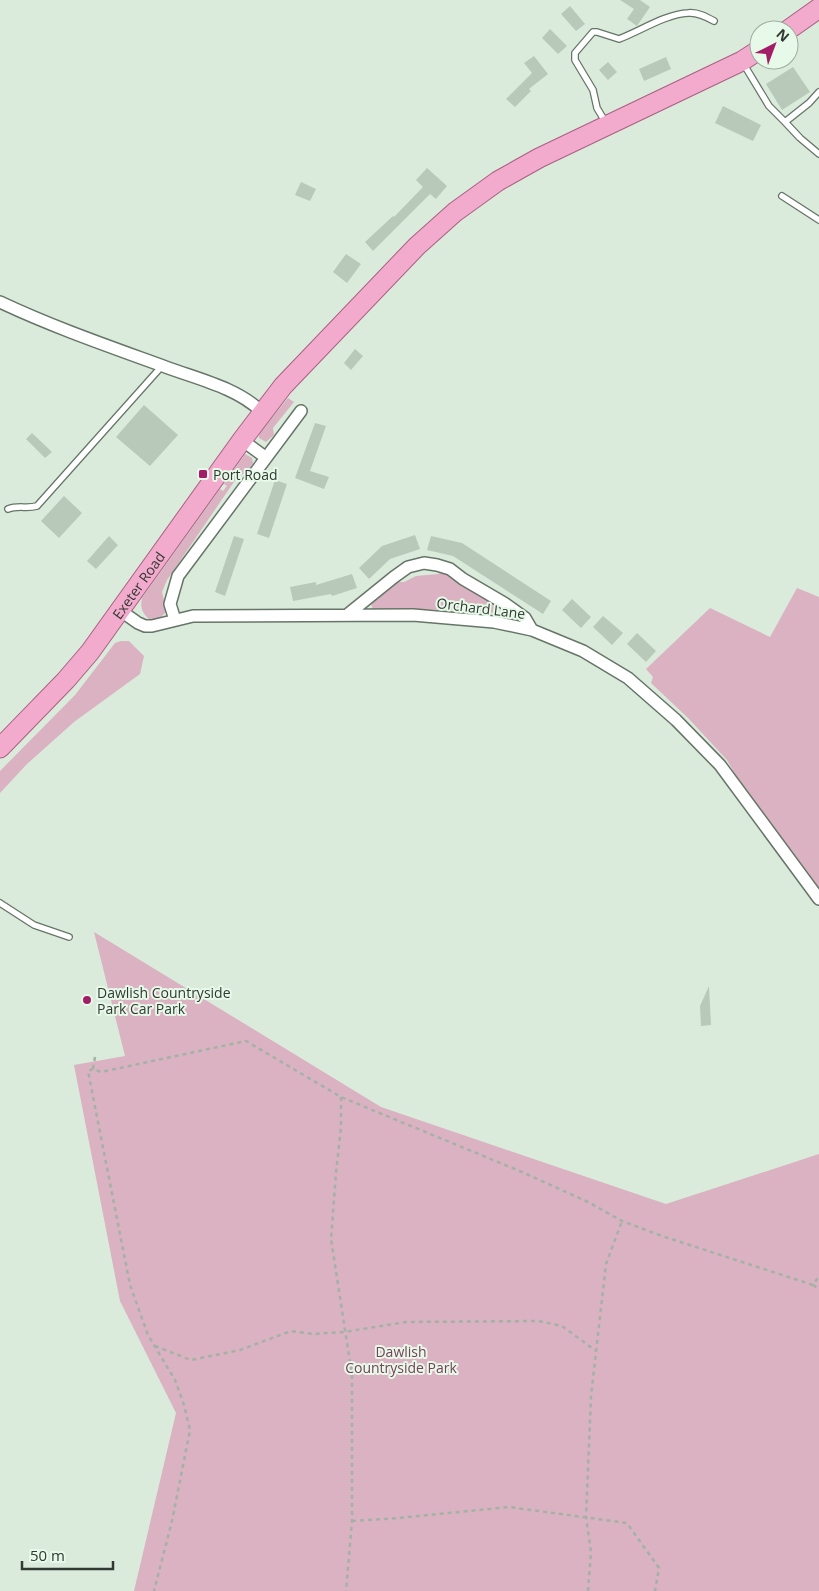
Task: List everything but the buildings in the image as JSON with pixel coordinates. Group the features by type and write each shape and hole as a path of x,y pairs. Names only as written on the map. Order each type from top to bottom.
{"main road":[{"path":"799,22 819,8"},
{"name":"Exeter Road","path":"0,748 90,652 262,412 283,386 417,246 455,212 498,182 539,158 749,56"}],"street":[{"path":"0,302 66,330 219,386 245,398 262,412"},
{"path":"175,620 170,604 178,576 301,411"},
{"path":"242,440 265,457"},
{"path":"347,615 394,577 408,568 424,563 450,569 463,579 504,603 524,618 532,630"},
{"name":"Orchard Lane","path":"121,611 138,624 145,626 193,616 413,615 494,622 532,630 583,651 628,678 676,720 720,764 819,899"}],"lane":[{"path":"607,125 597,108 592,90 575,60 575,53 590,34 597,32 618,39 671,17 689,13 700,14 714,21"},
{"path":"742,61 769,106 800,138 819,154"},
{"path":"784,122 809,103 819,92"},
{"path":"782,196 819,220"},
{"path":"8,509 15,506 37,506 162,366"},
{"path":"0,903 34,925 69,937"}],"path":[{"path":"154,1591 172,1521 190,1430 175,1380 148,1336 130,1285 88,1071 93,1069 101,1072 246,1041 341,1097 522,1172 588,1202 622,1221 662,1236 813,1285 819,1289"},
{"path":"93,1069 95,1057"},
{"path":"341,1097 341,1127 331,1239 352,1375 352,1521 346,1591"},
{"path":"588,1591 591,1552 586,1517 591,1396 606,1264 622,1221"},
{"path":"813,1285 819,1276"},
{"path":"154,1345 191,1360 240,1350 291,1331 314,1334 344,1332 406,1322 538,1321 562,1326 596,1351"},
{"path":"352,1521 509,1507 627,1523 659,1568 655,1591"}],"green space":[{"path":"288,398 294,402 273,428 274,435 266,442 259,438 259,434"},
{"path":"245,454 252,458 253,463 246,473 238,476 167,580 162,592 166,608 165,613 158,620 149,619 142,610 142,598 220,489 223,491 227,486 224,484"},
{"path":"444,571 498,608 494,613 470,610 373,609 371,604 395,582 404,582 416,576 438,574"},
{"path":"797,588 819,597 819,892 746,793 727,760 688,718 651,683 653,677 646,669 710,608 770,637"},
{"path":"129,641 144,656 140,674 74,722 27,764 0,793 0,771 75,695 115,643"},
{"name":"Dawlish Countryside Park","path":"94,932 381,1107 666,1204 819,1154 819,1591 134,1591 176,1413 120,1301 74,1065 125,1056"}],"place":[{"name":"Port Road","path":"203,474"},
{"name":"Dawlish Countryside Park Car Park","path":"87,1000"}]}
